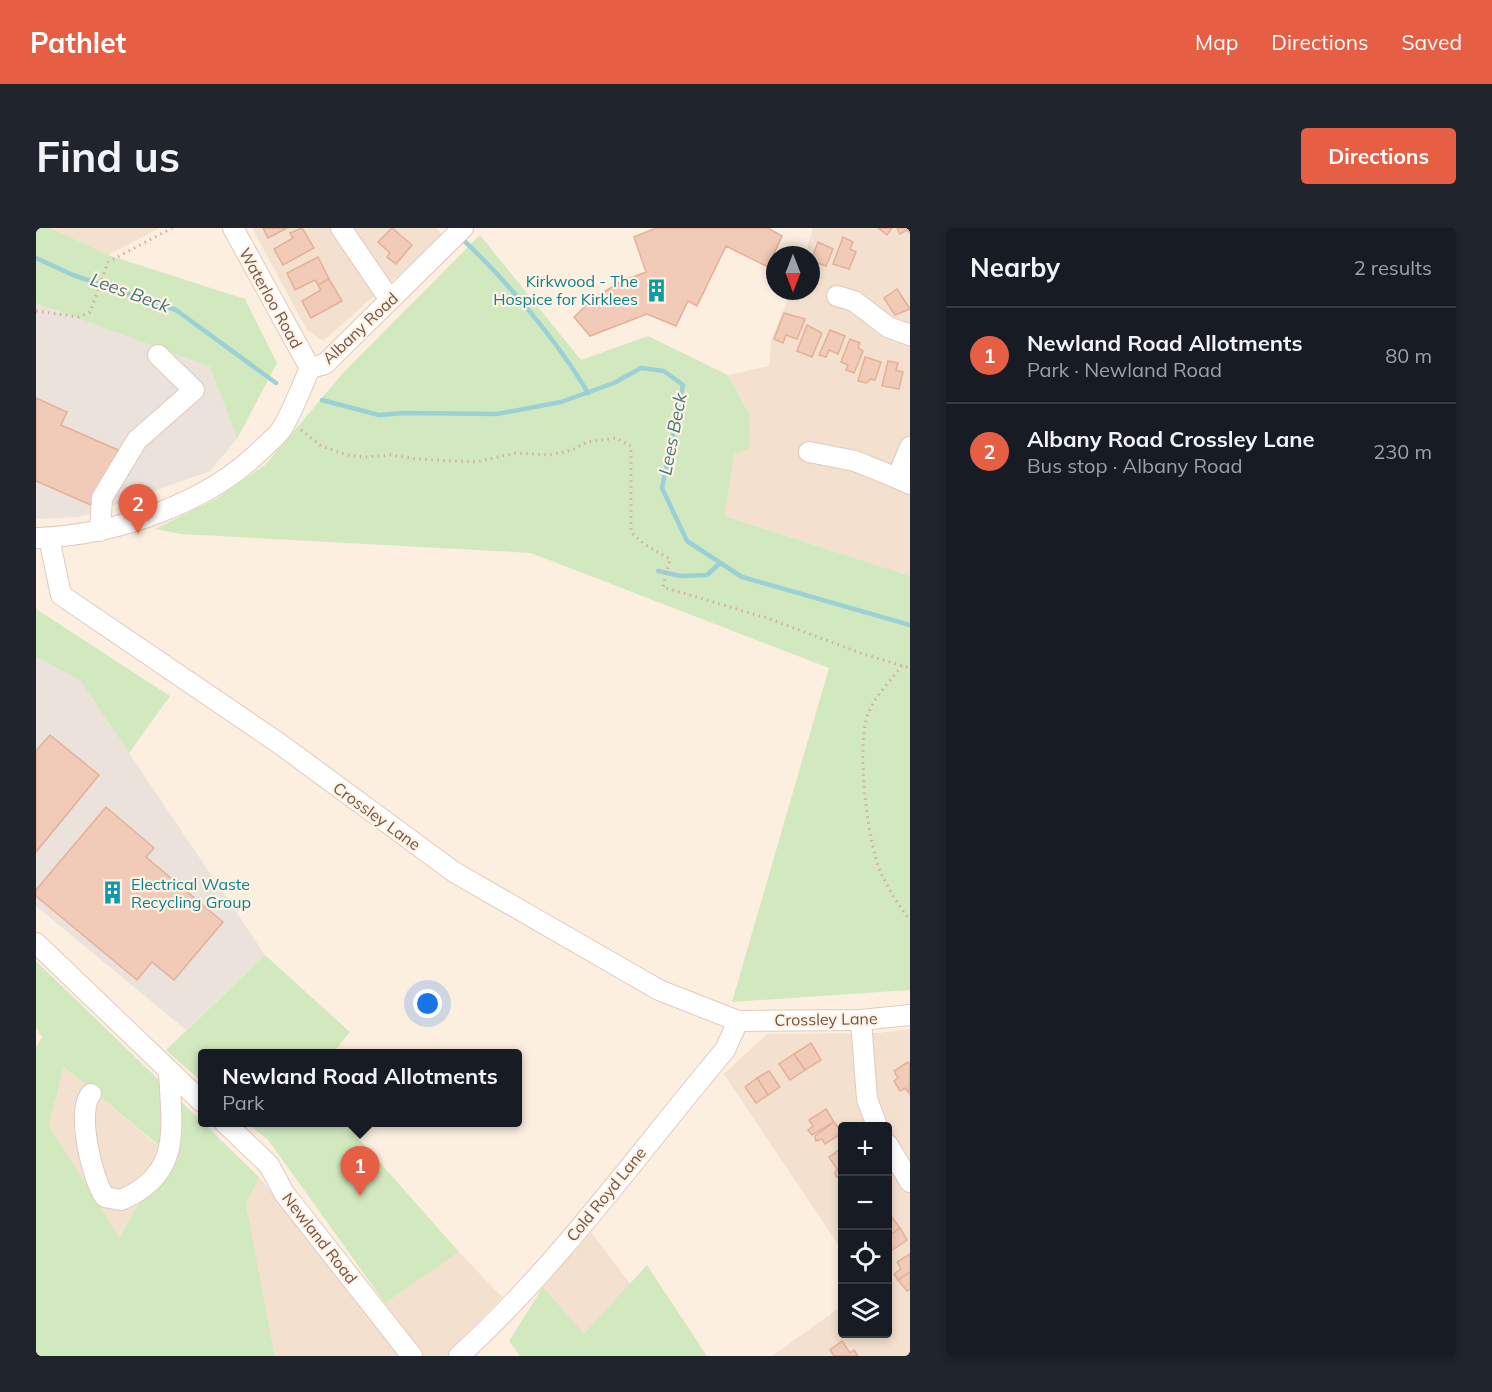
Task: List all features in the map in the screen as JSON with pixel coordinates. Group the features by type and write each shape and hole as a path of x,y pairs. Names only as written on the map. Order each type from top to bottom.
{"street":[{"name":"Waterloo Road","path":"233,228 310,368"},
{"path":"341,228 390,300"},
{"name":"Albany Road","path":"43,538 100,531 142,519 200,493 242,470 281,430 310,368 325,364 463,228"},
{"path":"837,296 854,301 888,327 910,335"},
{"path":"100,531 102,498 137,440 194,390 158,355"},
{"path":"809,452 855,461 904,481 910,447"},
{"name":"Crossley Lane","path":"43,538 61,595 280,744 454,872 659,990 738,1021 861,1020 910,1015"},
{"path":"36,943 198,1098"},
{"path":"861,1020 867,1099 876,1122"},
{"name":"Cold Royd Lane","path":"459,1356 507,1312 543,1272 725,1050 738,1021"},
{"path":"92,1094 87,1099 84,1116 93,1171 105,1197 121,1200 144,1187 158,1175 171,1149 169,1070"},
{"name":"Newland Road","path":"229,1127 269,1165 284,1193 412,1356"},
{"path":"892,1152 910,1182"}],"path":[{"path":"36,312 79,317 90,312 108,262 172,228"},
{"path":"290,409 301,430 321,446 351,456 391,455 476,462 515,453 549,455 572,450 587,442 616,438 631,446 631,532 644,544 670,559 663,587 768,618 863,654 910,668"},
{"path":"902,666 878,695 868,716 863,743 866,800 873,849 881,873 910,920"}],"shaded area":[{"path":"51,228 160,228 108,255"},
{"path":"252,228 437,228 443,236 323,341 307,330"},
{"path":"813,228 910,228 910,576 725,516 734,454 749,414 728,375 769,366 771,341 787,300 820,300 820,246 808,246"},
{"path":"36,303 210,367 237,439 210,471 80,517 36,519"},
{"path":"36,657 80,680 265,955 186,1030 36,906"},
{"path":"910,1029 910,1356 772,1356 838,1309 838,1338 892,1338 892,1122 838,1122 838,1244 724,1074 767,1034 878,1033"},
{"path":"64,1067 168,1154 118,1238 49,1126"},
{"path":"259,1177 367,1315 459,1252 502,1297 447,1356 275,1356 246,1204"},
{"path":"591,1232 631,1285 584,1335 543,1287"}],"green space":[{"path":"36,228 51,228 108,255 245,299 277,363 237,439 210,367 36,303"},
{"path":"480,235 581,360 648,336 728,375 749,414 750,448 734,454 725,516 910,576 910,990 732,1002 829,668 531,553 181,534 155,529 216,499 266,464 343,373"},
{"path":"36,609 170,696 129,753 80,680 36,657"},
{"path":"265,955 350,1032 336,1049 198,1049 198,1078 166,1050"},
{"path":"36,961 198,1118 198,1127 207,1127 259,1177 246,1204 275,1356 36,1356 36,1047 42,1037 36,1028","holes":["64,1067 168,1153 119,1237 49,1126"]},
{"path":"253,1127 349,1127 459,1252 385,1303 269,1141"},
{"path":"647,1265 707,1356 520,1356 509,1341 543,1287 584,1334"}],"building":[{"path":"263,228 287,228 268,238"},
{"path":"302,228 314,248 283,265 274,249 293,238 290,233"},
{"path":"392,228 412,245 396,264 387,257 390,253 378,242"},
{"name":"Kirkwood - The Hospice for Kirklees","path":"656,228 768,228 782,236 777,246 766,246 766,266 726,246 697,306 688,301 676,326 647,314 590,336 574,317 594,298 620,282 646,272 634,237"},
{"path":"878,228 892,228 887,235"},
{"path":"897,228 910,228 910,233 907,230 900,234"},
{"path":"843,237 853,242 850,249 856,252 849,269 833,264"},
{"path":"818,242 833,249 826,266 820,264 820,246 817,246"},
{"path":"318,257 329,279 318,285 315,280 295,290 287,273"},
{"path":"329,279 342,301 311,318 302,301 321,290 318,285"},
{"path":"897,289 910,309 895,315 884,298"},
{"path":"784,313 805,319 797,339 786,335 783,343 774,339"},
{"path":"807,325 822,333 812,357 797,351"},
{"path":"830,330 845,336 838,354 829,350 826,357 819,355"},
{"path":"850,339 860,343 858,348 863,351 854,373 846,370 848,365 841,362"},
{"path":"865,357 881,362 875,380 871,379 866,383 858,381"},
{"path":"888,361 898,363 896,370 903,372 899,389 882,386"},
{"path":"36,398 67,412 61,425 118,450 93,506 36,481"},
{"path":"50,735 99,775 36,852 36,751"},
{"name":"Electrical Waste Recycling Group","path":"106,807 154,848 146,857 223,922 174,980 152,962 137,980 36,896 36,890"},
{"path":"811,1043 821,1060 805,1070 794,1054"},
{"path":"794,1054 805,1070 790,1080 779,1064"},
{"path":"908,1062 910,1064 909,1093 905,1088 900,1091 894,1081 898,1078 894,1071"},
{"path":"769,1071 780,1087 768,1095 757,1078"},
{"path":"757,1078 768,1095 756,1103 745,1087"},
{"path":"826,1109 834,1122 812,1135 808,1130 813,1126 809,1120"},
{"path":"834,1122 838,1128 838,1136 825,1144 822,1139 816,1141 815,1136"},
{"path":"838,1151 838,1168 837,1169 829,1157"},
{"path":"892,1217 900,1228 892,1234"},
{"path":"900,1228 907,1240 892,1250 892,1234"},
{"path":"910,1254 910,1272 898,1280 894,1274 901,1269 897,1262"},
{"path":"910,1272 910,1289 907,1291 898,1280"},
{"path":"842,1341 850,1353 854,1350 858,1356 834,1356 830,1350"}],"waterway":[{"path":"460,237 529,311 562,353 588,393"},
{"name":"Lees Beck","path":"36,258 73,275 176,310 276,383"},
{"name":"Lees Beck","path":"322,400 379,415 497,414 561,402 614,383 641,368 664,371 683,385 662,488 687,541 742,577 910,625"},
{"path":"658,571 681,576 707,575 720,563"}],"place":[{"name":"Kirkwood - The Hospice for Kirklees","path":"656,290"},
{"name":"Albany Road Crossley Lane","path":"138,534"},
{"name":"Electrical Waste Recycling Group","path":"113,893"},
{"name":"Newland Road Allotments","path":"360,1196"}]}
